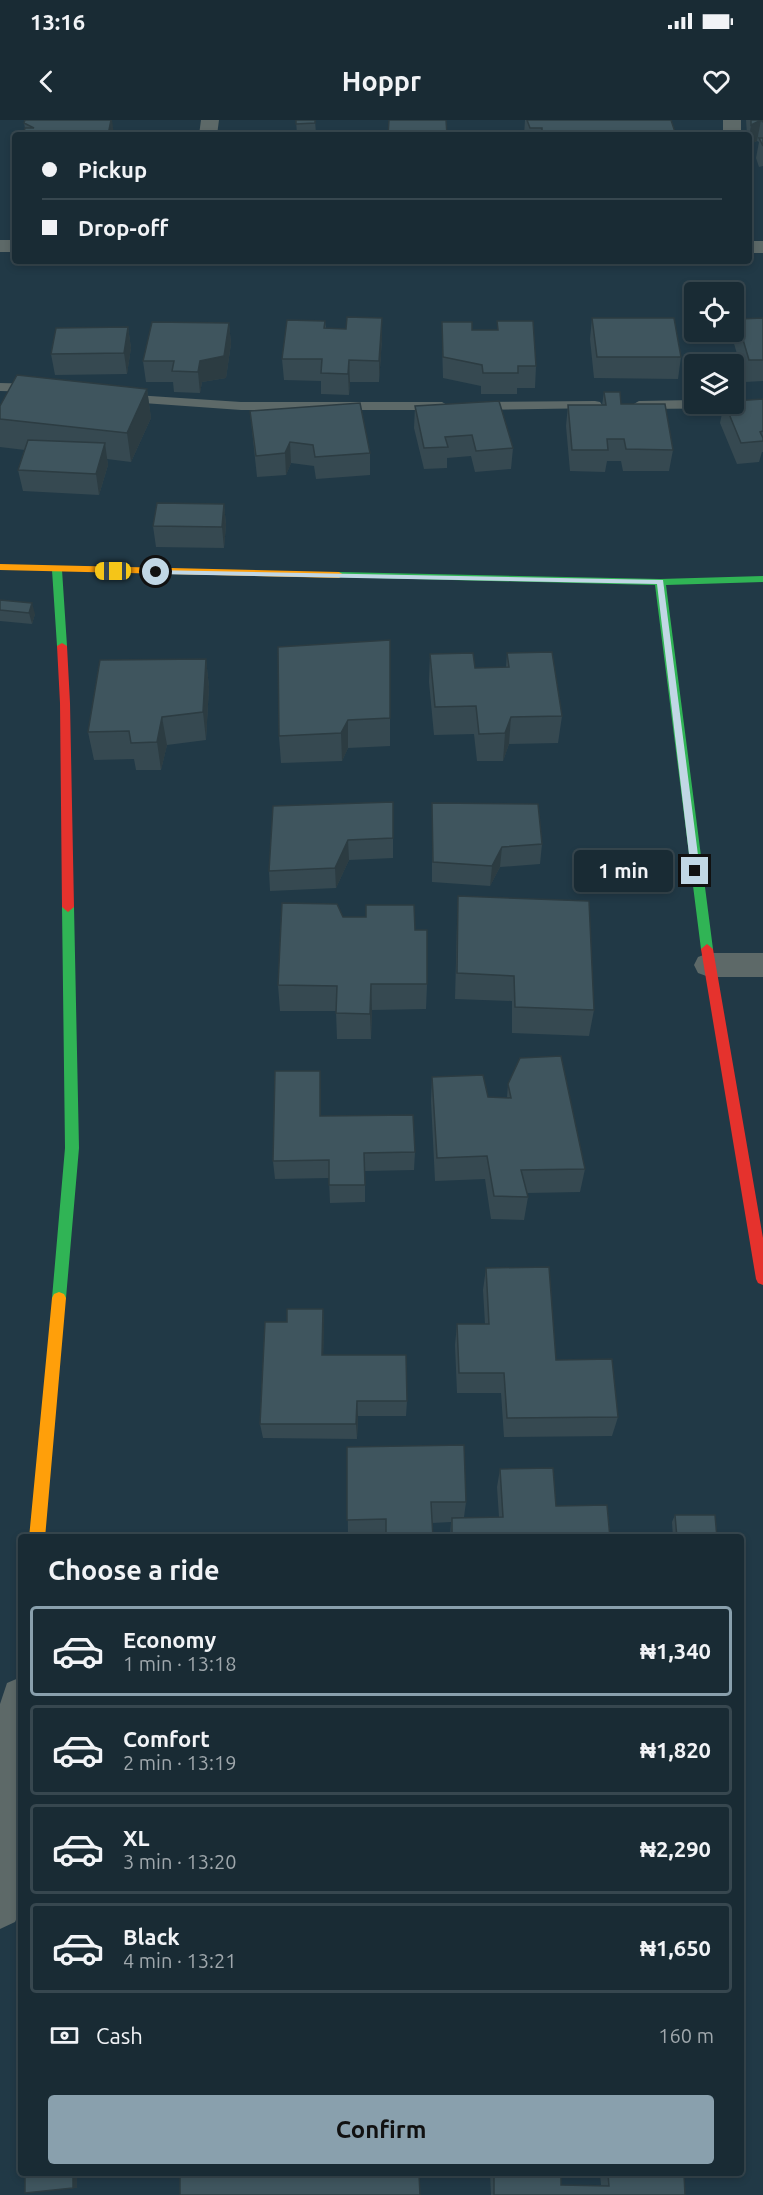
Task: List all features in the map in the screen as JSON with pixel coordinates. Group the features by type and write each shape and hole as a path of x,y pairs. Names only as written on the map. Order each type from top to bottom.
{"street":[{"path":"0,567 660,582 763,579"},
{"path":"37,1534 72,1148 65,704 57,570"},
{"path":"660,582 699,904 763,1279"},
{"path":"709,964 763,965"},
{"path":"0,1907 18,1727"}],"lane":[{"path":"0,387 49,390"},
{"path":"108,396 167,403 308,408 763,404"}],"building":[{"path":"25,120 111,120 109,132 24,132 25,128 34,128 24,123"},
{"path":"296,120 315,120 315,123 296,124"},
{"path":"389,120 446,120 447,132 388,132"},
{"path":"527,120 671,120 675,132 542,132 542,128 530,128"},
{"path":"751,120 761,120 751,125"},
{"path":"347,317 382,318 379,361 349,360 348,374 321,373 322,359 282,359 287,320 325,321 324,328 346,329"},
{"path":"592,318 674,318 681,357 597,357"},
{"path":"763,318 763,360 749,360 744,342 744,319"},
{"path":"497,321 533,321 536,366 518,366 518,373 483,373 482,365 443,357 442,322 472,322 472,330 498,330"},
{"path":"152,322 229,323 224,356 200,361 198,372 172,371 174,361 143,361"},
{"path":"128,327 124,353 51,354 56,328"},
{"path":"17,375 147,389 127,433 0,419 0,406"},
{"path":"604,392 620,392 621,404 665,404 673,450 626,449 624,439 607,439 608,450 572,450 568,405 606,405"},
{"path":"763,399 763,431 760,432 763,441 741,443 729,414 744,414 744,400"},
{"path":"499,401 513,448 476,451 472,435 445,437 448,447 424,448 415,406"},
{"path":"360,403 370,453 315,457 313,445 290,442 285,453 256,456 250,411"},
{"path":"28,440 105,443 96,474 18,470"},
{"path":"157,503 224,504 222,527 153,526"},
{"path":"0,600 32,603 29,613 0,610"},
{"path":"390,640 390,718 348,720 341,733 279,736 278,647"},
{"path":"552,652 562,716 511,717 505,733 479,734 476,706 435,707 430,654 473,653 475,668 509,667 507,653"},
{"path":"206,659 203,712 162,717 157,742 131,743 129,731 88,732 100,660"},
{"path":"393,802 393,838 348,840 335,868 269,871 273,806"},
{"path":"432,803 538,804 542,844 502,847 492,866 433,862"},
{"path":"458,896 589,901 594,1010 515,1007 514,976 457,973"},
{"path":"282,903 337,904 343,917 366,917 366,905 414,905 415,930 427,930 427,984 371,984 370,1014 336,1013 337,986 278,985"},
{"path":"561,1056 585,1169 521,1170 528,1197 494,1196 487,1156 437,1158 432,1077 483,1075 488,1097 511,1098 508,1084 520,1058"},
{"path":"275,1071 320,1071 320,1116 413,1115 415,1152 364,1153 365,1185 329,1185 329,1160 273,1161"},
{"path":"549,1267 556,1360 612,1359 618,1417 507,1418 504,1373 459,1373 457,1324 489,1324 486,1268"},
{"path":"287,1309 323,1309 322,1355 406,1355 407,1401 357,1401 356,1424 260,1424 265,1322 287,1322"},
{"path":"464,1445 466,1502 431,1502 433,1534 386,1534 386,1519 347,1520 347,1447"},
{"path":"553,1468 556,1506 607,1505 610,1534 452,1534 452,1518 503,1517 500,1469"},
{"path":"675,1515 715,1515 717,1534 677,1534"},
{"path":"25,2176 73,2176 73,2188 25,2193"},
{"path":"180,2176 419,2176 420,2195 180,2195"},
{"path":"494,2176 561,2176 561,2185 609,2186 608,2176 684,2176 685,2195 494,2195"}],"traffic: fast":[{"path":"57,570 62,646"},
{"path":"339,575 660,582 763,579"},
{"path":"660,582 707,949"},
{"path":"59,1298 72,1148 68,907"}],"traffic: slow":[{"path":"0,567 339,575"},
{"path":"37,1534 59,1298"}],"traffic: jam":[{"path":"62,646 68,907"},
{"path":"707,949 763,1279"}],"route":[{"path":"156,572 660,582 695,871"}]}
